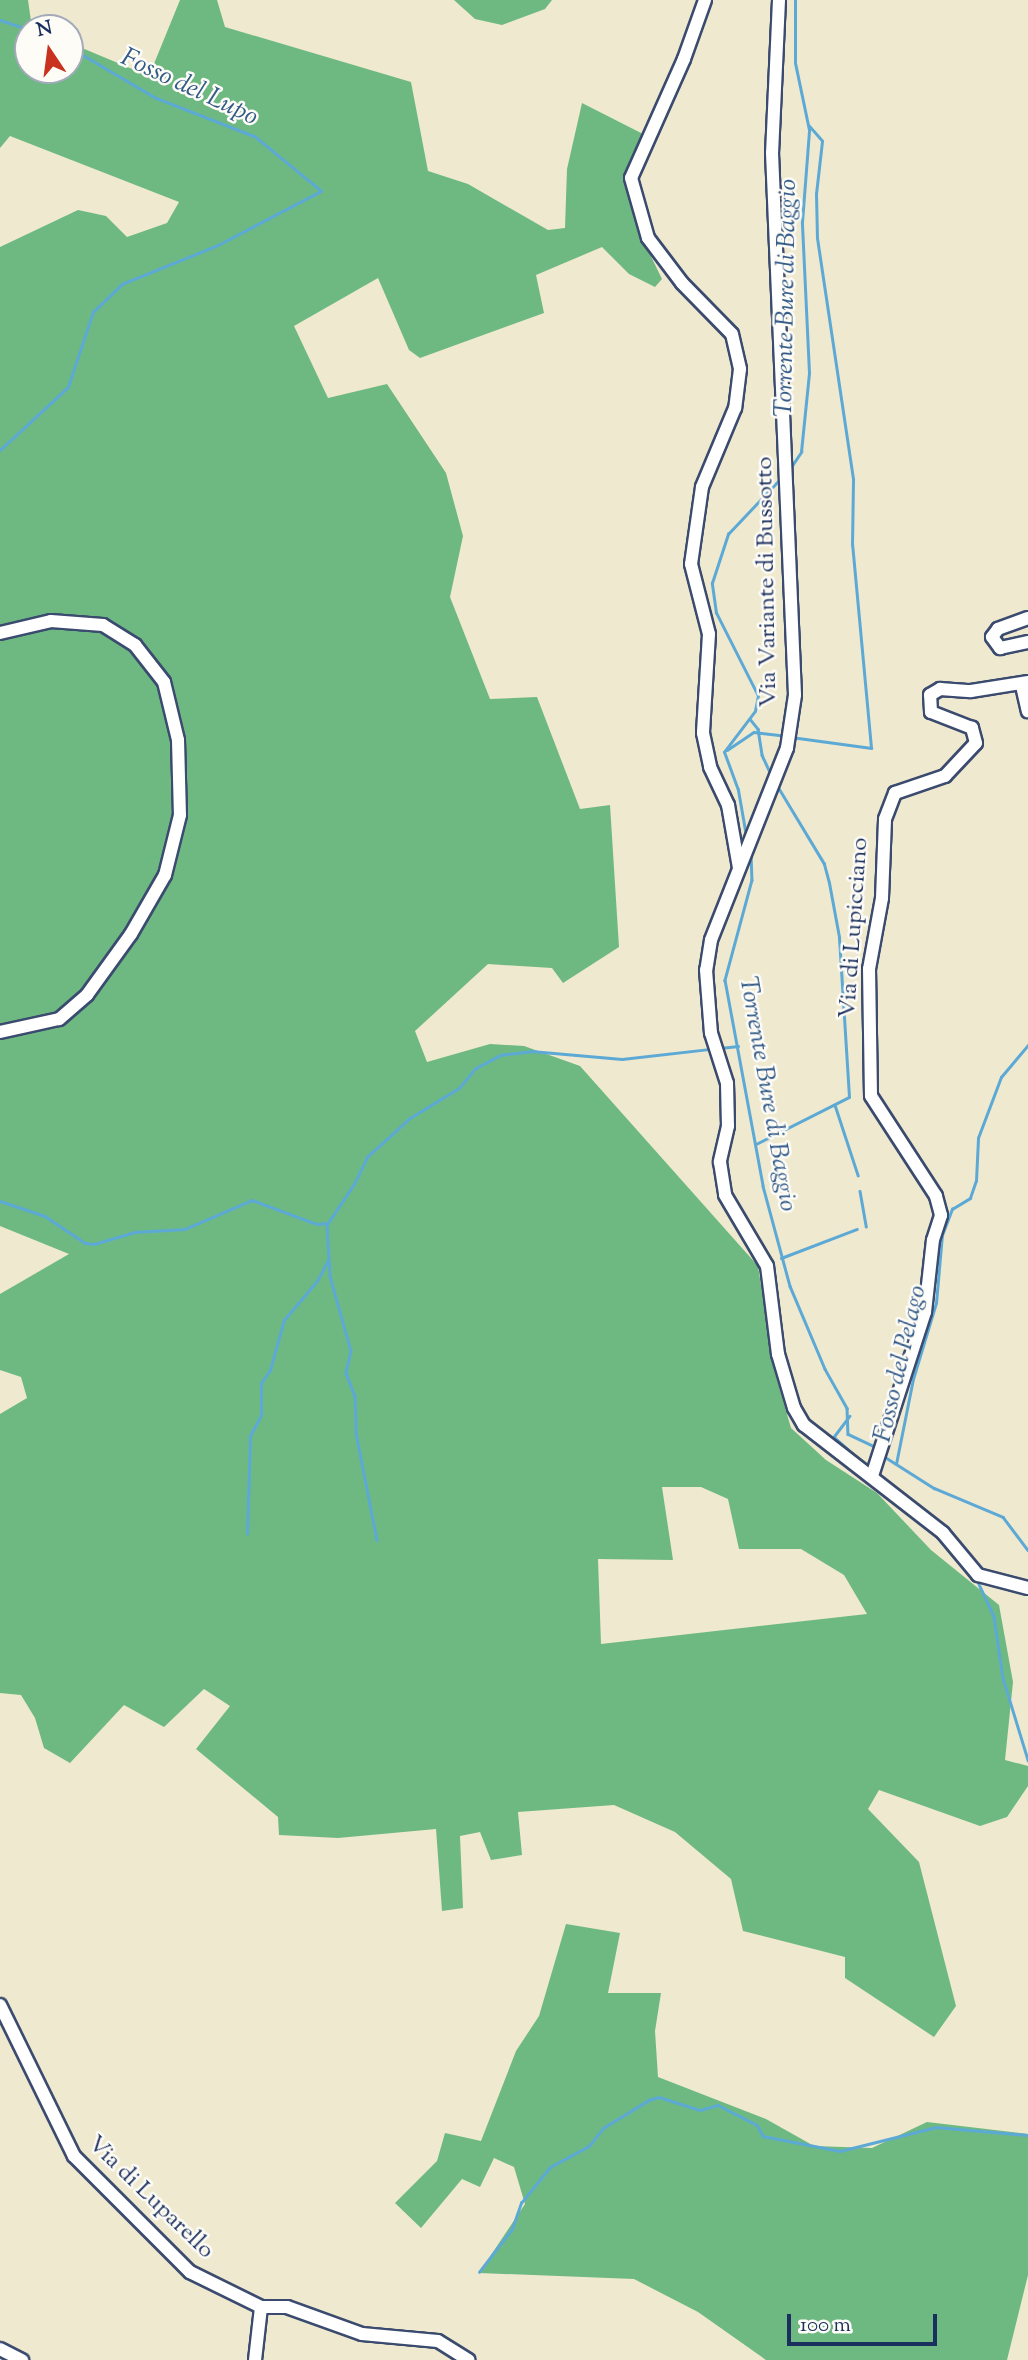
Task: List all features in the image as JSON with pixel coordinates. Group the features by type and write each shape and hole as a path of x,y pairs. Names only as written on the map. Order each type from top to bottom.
{"street":[{"path":"705,0 684,59 631,178 648,238 682,283 732,334 740,369 726,434 702,487 691,564 709,634 703,733 710,767 728,805 739,870"},
{"name":"Via Variante di Bussotto","path":"779,0 772,153 794,695 787,748 711,940 706,971 711,1033 727,1083 728,1126 720,1162 725,1195 767,1266 778,1354 799,1417 817,1438 874,1471 943,1533 978,1575 1028,1588"},
{"path":"1028,618 998,629 992,637 1000,648 1028,642"},
{"path":"0,633 51,621 103,625 135,645 164,682 178,740 180,815 165,875 131,934 87,995 59,1019 0,1032"},
{"name":"Via di Lupicciano","path":"874,1471 925,1312 933,1240 941,1215 936,1196 874,1106 869,1082 869,969 871,938 882,898 885,819 895,793 945,776 976,743 972,727 931,712 930,695 940,690 1025,684 1028,711"},
{"name":"Via di Luparello","path":"0,2005 74,2156 190,2272 261,2307 288,2306 362,2334 438,2341 469,2360"},
{"path":"255,2360 261,2307"},
{"path":"0,2349 22,2360"}],"green space":[{"path":"0,0 28,0 30,14 14,14 14,84 84,84 84,49 149,76 180,0 217,0 225,27 411,82 428,171 468,184 548,230 565,228 567,169 582,103 645,135 625,181 644,242 662,279 655,287 629,274 602,247 536,275 544,313 420,358 409,350 378,278 294,326 328,398 387,384 446,473 463,536 450,597 490,699 537,697 580,809 610,805 619,947 563,983 552,968 488,964 415,1031 427,1062 490,1044 524,1046 580,1066 758,1266 775,1373 791,1428 826,1460 877,1493 931,1550 999,1605 1013,1682 1005,1760 1028,1766 1028,1786 1007,1817 980,1826 879,1790 868,1809 919,1862 956,2006 934,2037 845,1978 845,1957 743,1931 731,1879 675,1832 614,1805 518,1812 522,1855 491,1860 480,1832 460,1836 463,1908 442,1911 436,1829 338,1838 279,1835 278,1817 196,1749 230,1706 204,1689 164,1727 124,1705 70,1763 44,1748 35,1718 21,1695 0,1693 0,1414 27,1398 21,1377 0,1370 0,1294 69,1254 0,1226 0,247 78,210 106,216 127,237 167,223 179,202 10,136 0,148","holes":["662,1487 701,1487 728,1499 739,1549 801,1549 844,1575 867,1614 601,1644 598,1559 673,1560"]},
{"path":"454,0 552,0 545,9 502,25 475,19"},
{"path":"566,1924 620,1933 608,1993 661,1993 655,2031 658,2077 766,2119 814,2146 872,2148 927,2122 1028,2134 1028,2275 1007,2360 766,2360 698,2312 634,2279 479,2273 525,2204 514,2167 494,2158 480,2187 462,2179 421,2228 395,2203 437,2161 445,2133 481,2141 516,2051 539,2016"}],"waterway":[{"name":"Torrente Bure di Baggio","path":"789,470 801,452 809,373 802,222 809,130 795,63 795,0"},
{"name":"Fosso del Lupo","path":"0,20 14,24"},
{"path":"0,450 68,387 93,312 122,284 218,245 321,191 255,137 155,98 84,56"},
{"path":"791,737 871,748 852,545 853,479 817,238 816,194 822,141 809,126"},
{"name":"Torrente Bure di Baggio","path":"746,836 738,790 724,752 755,711 758,696 716,613 712,583 728,534 782,477"},
{"path":"750,719 758,729 762,755 771,774"},
{"path":"727,750 754,732 785,736"},
{"path":"756,1144 849,1097 839,937 829,883 824,864 777,786"},
{"name":"Torrente Bure di Baggio","path":"751,853 752,880 725,980 763,1186 790,1286 825,1369 847,1408 848,1434 876,1447"},
{"name":"Fosso del Pelago","path":"896,1464 913,1379 936,1303 942,1235 952,1209 970,1198 976,1181 978,1138 1001,1077 1028,1045"},
{"path":"720,1048 738,1046"},
{"path":"0,1201 45,1216 85,1243 94,1244 135,1232 185,1229 252,1200 317,1224 328,1223 354,1184 367,1157 410,1118 459,1088 476,1068 500,1055 531,1051 622,1059 710,1049"},
{"path":"835,1105 858,1175"},
{"path":"860,1191 866,1226"},
{"path":"327,1224 330,1276 351,1351 346,1373 355,1396 356,1433 377,1540"},
{"path":"781,1258 857,1229"},
{"path":"247,1534 250,1436 261,1415 261,1383 270,1370 284,1320 317,1281 328,1260"},
{"path":"850,1416 834,1437 866,1465"},
{"name":"Torrente Bure di Baggio","path":"882,1455 934,1488 1003,1517 1028,1550"},
{"path":"881,1476 936,1520"},
{"path":"978,1582 994,1617 1003,1678 1028,1760"},
{"path":"479,2272 512,2229 521,2203 550,2167 589,2146 603,2128 649,2100 659,2097 700,2110 718,2105 757,2125 763,2136 840,2151 936,2127 1028,2135"}]}
